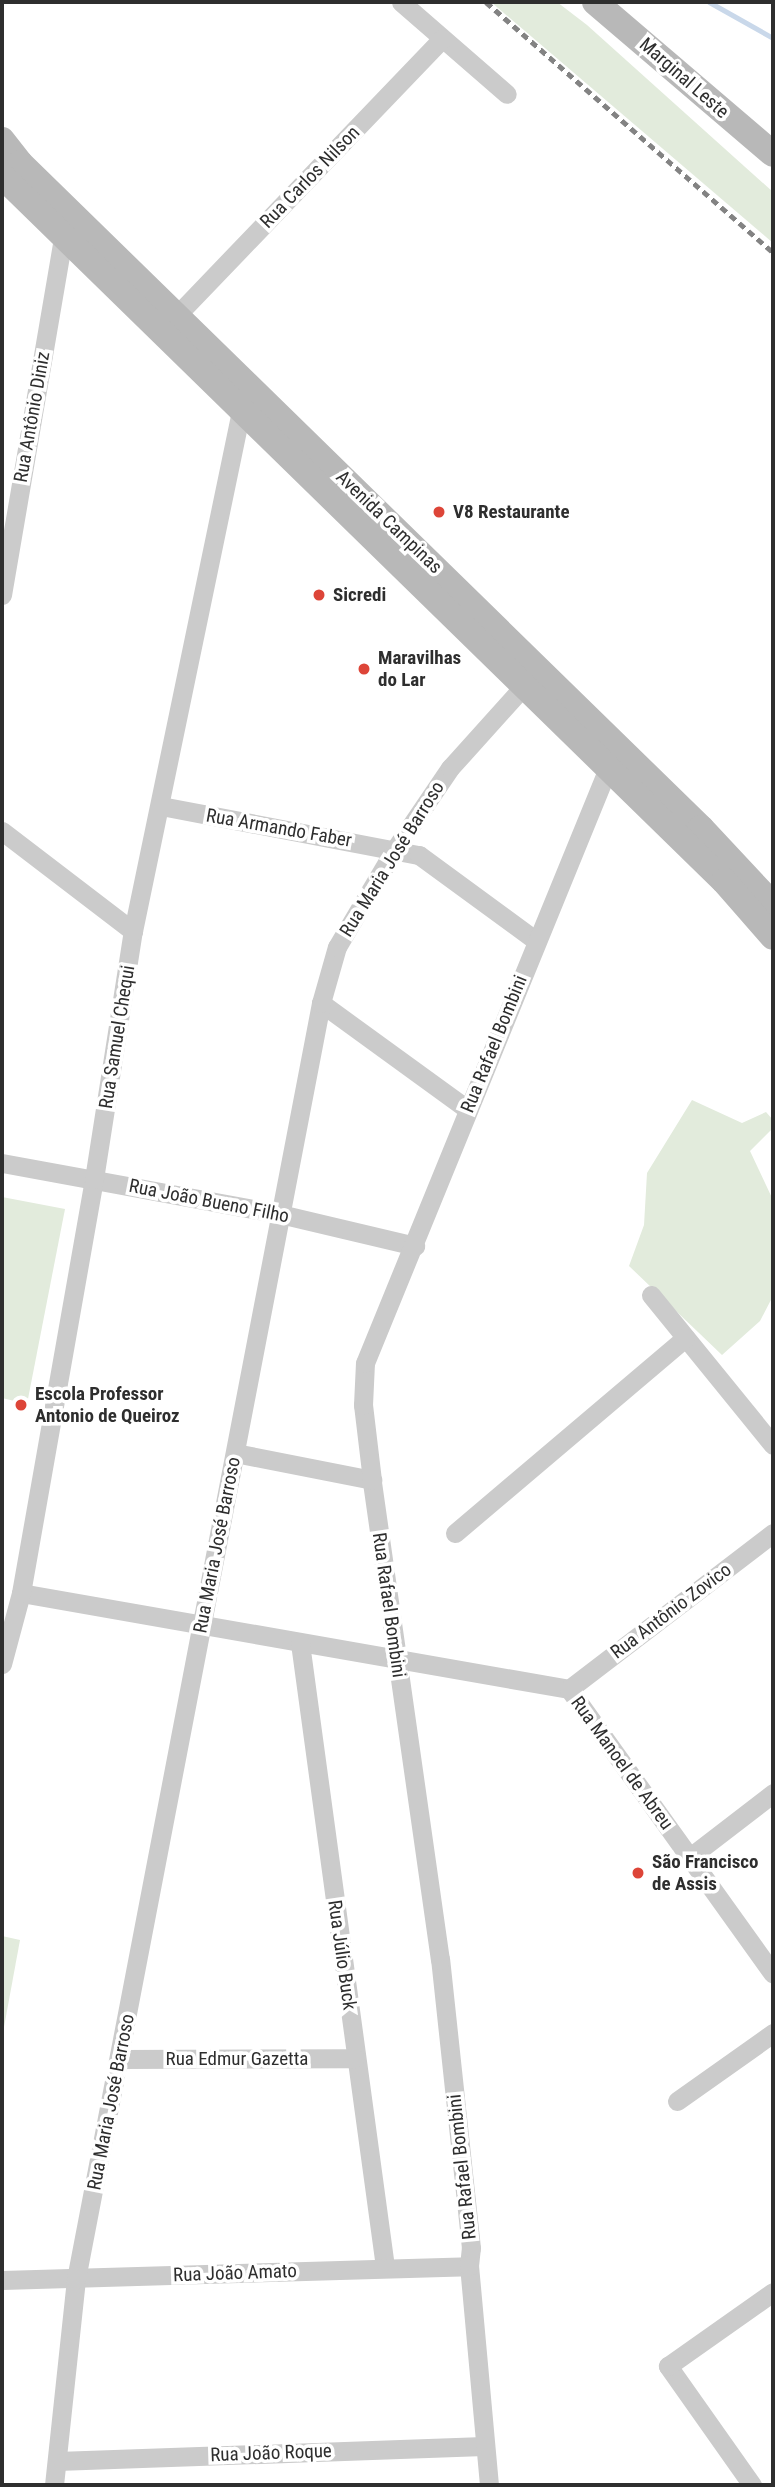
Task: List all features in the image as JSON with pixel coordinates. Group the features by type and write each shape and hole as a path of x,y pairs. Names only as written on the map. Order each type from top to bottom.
{"main road":[{"name":"Marginal Leste","path":"594,2 773,154"},
{"name":"Avenida Campinas","path":"2,140 20,163 177,315 531,678 608,768 724,881 773,937"},
{"name":"Avenida Campinas","path":"2,176 63,239 241,411 531,678 701,828 773,905"}],"street":[{"path":"401,2 507,94"},
{"name":"Rua Carlos Nilson","path":"177,315 442,39"},
{"name":"Rua Antônio Diniz","path":"2,595 63,239"},
{"name":"Rua Samuel Chequi","path":"2,1664 21,1592 94,1179 133,931 162,806 241,411"},
{"name":"Rua Maria José Barroso","path":"54,2485 76,2279 321,1003 337,947 395,849 450,768 531,678"},
{"name":"Rua Rafael Bombini","path":"489,2485 469,2266 471,2248 440,1960 372,1480 363,1405 365,1363 415,1246 535,940 608,768"},
{"name":"Rua Armando Faber","path":"162,806 419,855 535,940"},
{"path":"2,831 133,931"},
{"path":"321,1003 467,1110"},
{"name":"Rua João Bueno Filho","path":"2,1163 280,1214 415,1246"},
{"path":"652,1296 773,1445"},
{"path":"455,1533 685,1338"},
{"path":"235,1453 372,1480"},
{"name":"Rua Antônio Zovico","path":"569,1689 773,1533"},
{"path":"21,1592 569,1689"},
{"name":"Rua Júlio Buck","path":"300,1643 385,2267"},
{"name":"Rua Manoel de Abreu","path":"569,1689 773,1974"},
{"path":"690,1857 773,1793"},
{"path":"677,2101 773,2034"},
{"name":"Rua Edmur Gazetta","path":"120,2059 355,2058"},
{"name":"Rua João Amato","path":"2,2280 469,2266"},
{"path":"752,2485 668,2366 773,2292"},
{"name":"Rua João Roque","path":"57,2460 484,2446"}],"green space":[{"path":"491,2 557,2 587,25 773,192 773,243"},
{"path":"692,1100 742,1123 766,1112 773,1120 773,1128 750,1151 773,1200 773,1296 760,1321 722,1355 629,1266 644,1225 647,1173"},
{"path":"2,1197 65,1209 27,1404 2,1398"},
{"path":"2,1936 20,1940 2,2038"}],"waterway":[{"path":"709,2 773,38"}],"railway":[{"path":"486,2 773,252"}],"place":[{"name":"V8 Restaurante","path":"439,512"},
{"name":"Sicredi","path":"319,595"},
{"name":"Maravilhas do Lar","path":"364,669"},
{"name":"Escola Professor Antonio de Queiroz","path":"21,1405"},
{"name":"São Francisco de Assis","path":"638,1873"}]}
